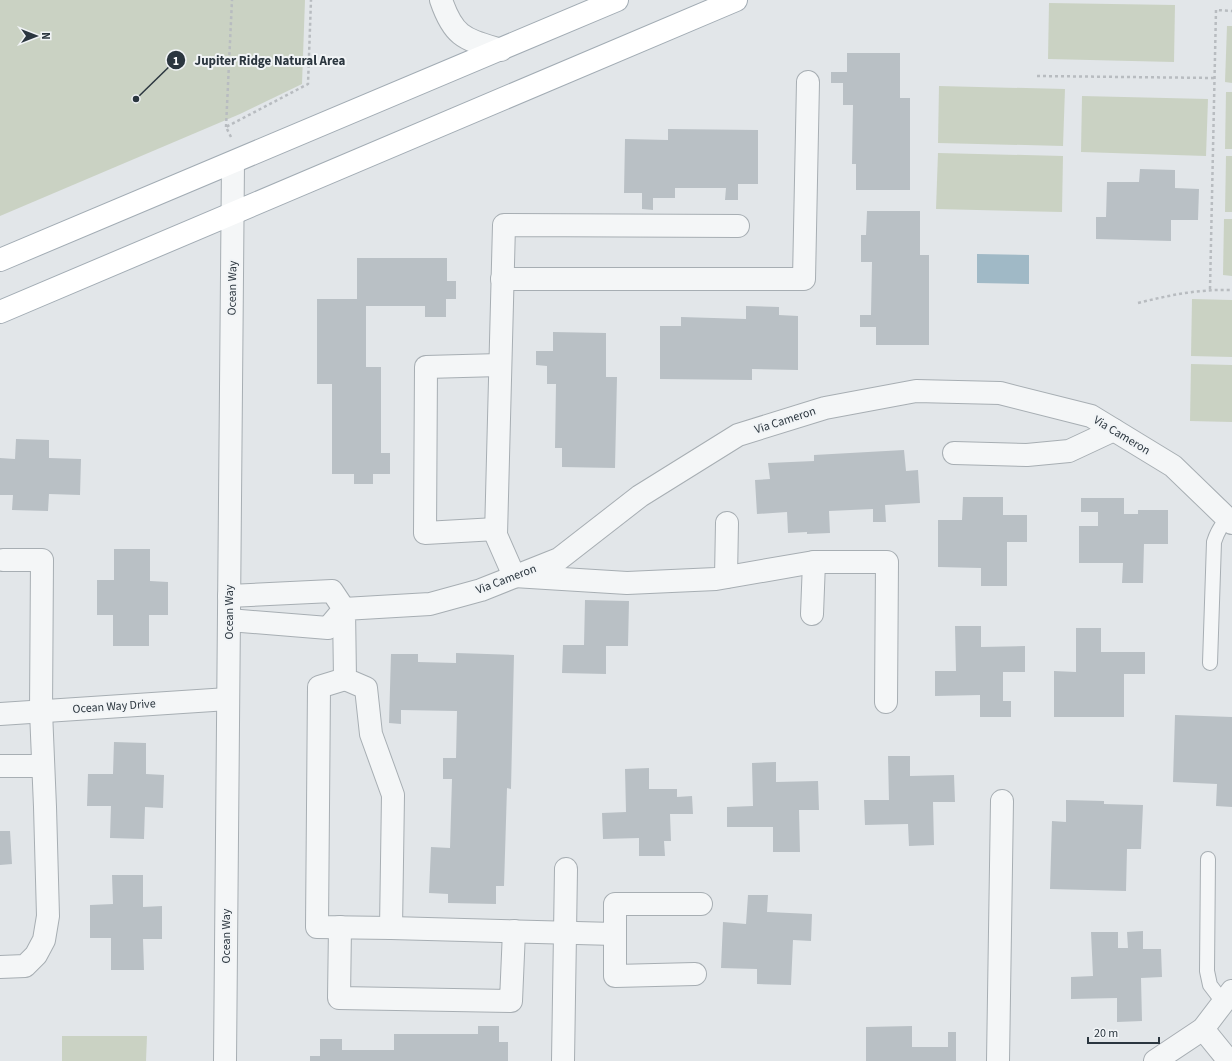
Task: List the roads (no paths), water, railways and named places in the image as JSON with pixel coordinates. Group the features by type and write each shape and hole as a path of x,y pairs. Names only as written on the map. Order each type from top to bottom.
{"main road":[{"path":"0,260 618,0"},
{"path":"0,312 736,0"}],"street":[{"path":"441,0 446,14 455,29 470,40 501,50"},
{"path":"502,279 804,279 808,82"},
{"name":"Ocean Way","path":"224,1061 233,163"},
{"path":"738,226 504,225 496,535 514,576 626,583 716,579 814,562 887,562 886,702"},
{"path":"496,529 426,533 426,367 500,365"},
{"name":"Via Cameron","path":"344,609 430,604 481,590 559,559 640,496 738,436 825,408 916,391 1000,393 1090,416 1173,466 1231,520"},
{"path":"954,453 1028,455 1069,451 1114,430"},
{"path":"726,577 727,523"},
{"path":"0,967 24,966 36,955 44,940 48,916 41,711 42,560 3,560"},
{"path":"812,614 814,562"},
{"path":"229,596 332,591 344,609 345,679"},
{"path":"229,620 328,628 344,609"},
{"path":"391,928 393,795 372,734 366,688 345,679 319,688 317,927 615,934"},
{"name":"Ocean Way Drive","path":"0,714 228,699"},
{"path":"0,766 44,766"},
{"path":"998,1061 1002,800"},
{"path":"563,1061 566,870"},
{"path":"695,974 616,976 615,904 701,904"},
{"path":"340,927 339,998 511,1001 514,931"},
{"path":"1155,1061 1203,1029 1228,997"},
{"path":"1203,1029 1228,1061"}],"lane":[{"path":"1210,663 1214,542 1218,531 1231,520"},
{"path":"1208,858 1207,971 1210,985 1228,997"}],"water":[{"path":"977,254 1029,255 1029,284 977,283"}],"place":[{"name":"Jupiter Ridge Natural Area","path":"136,99"}]}
